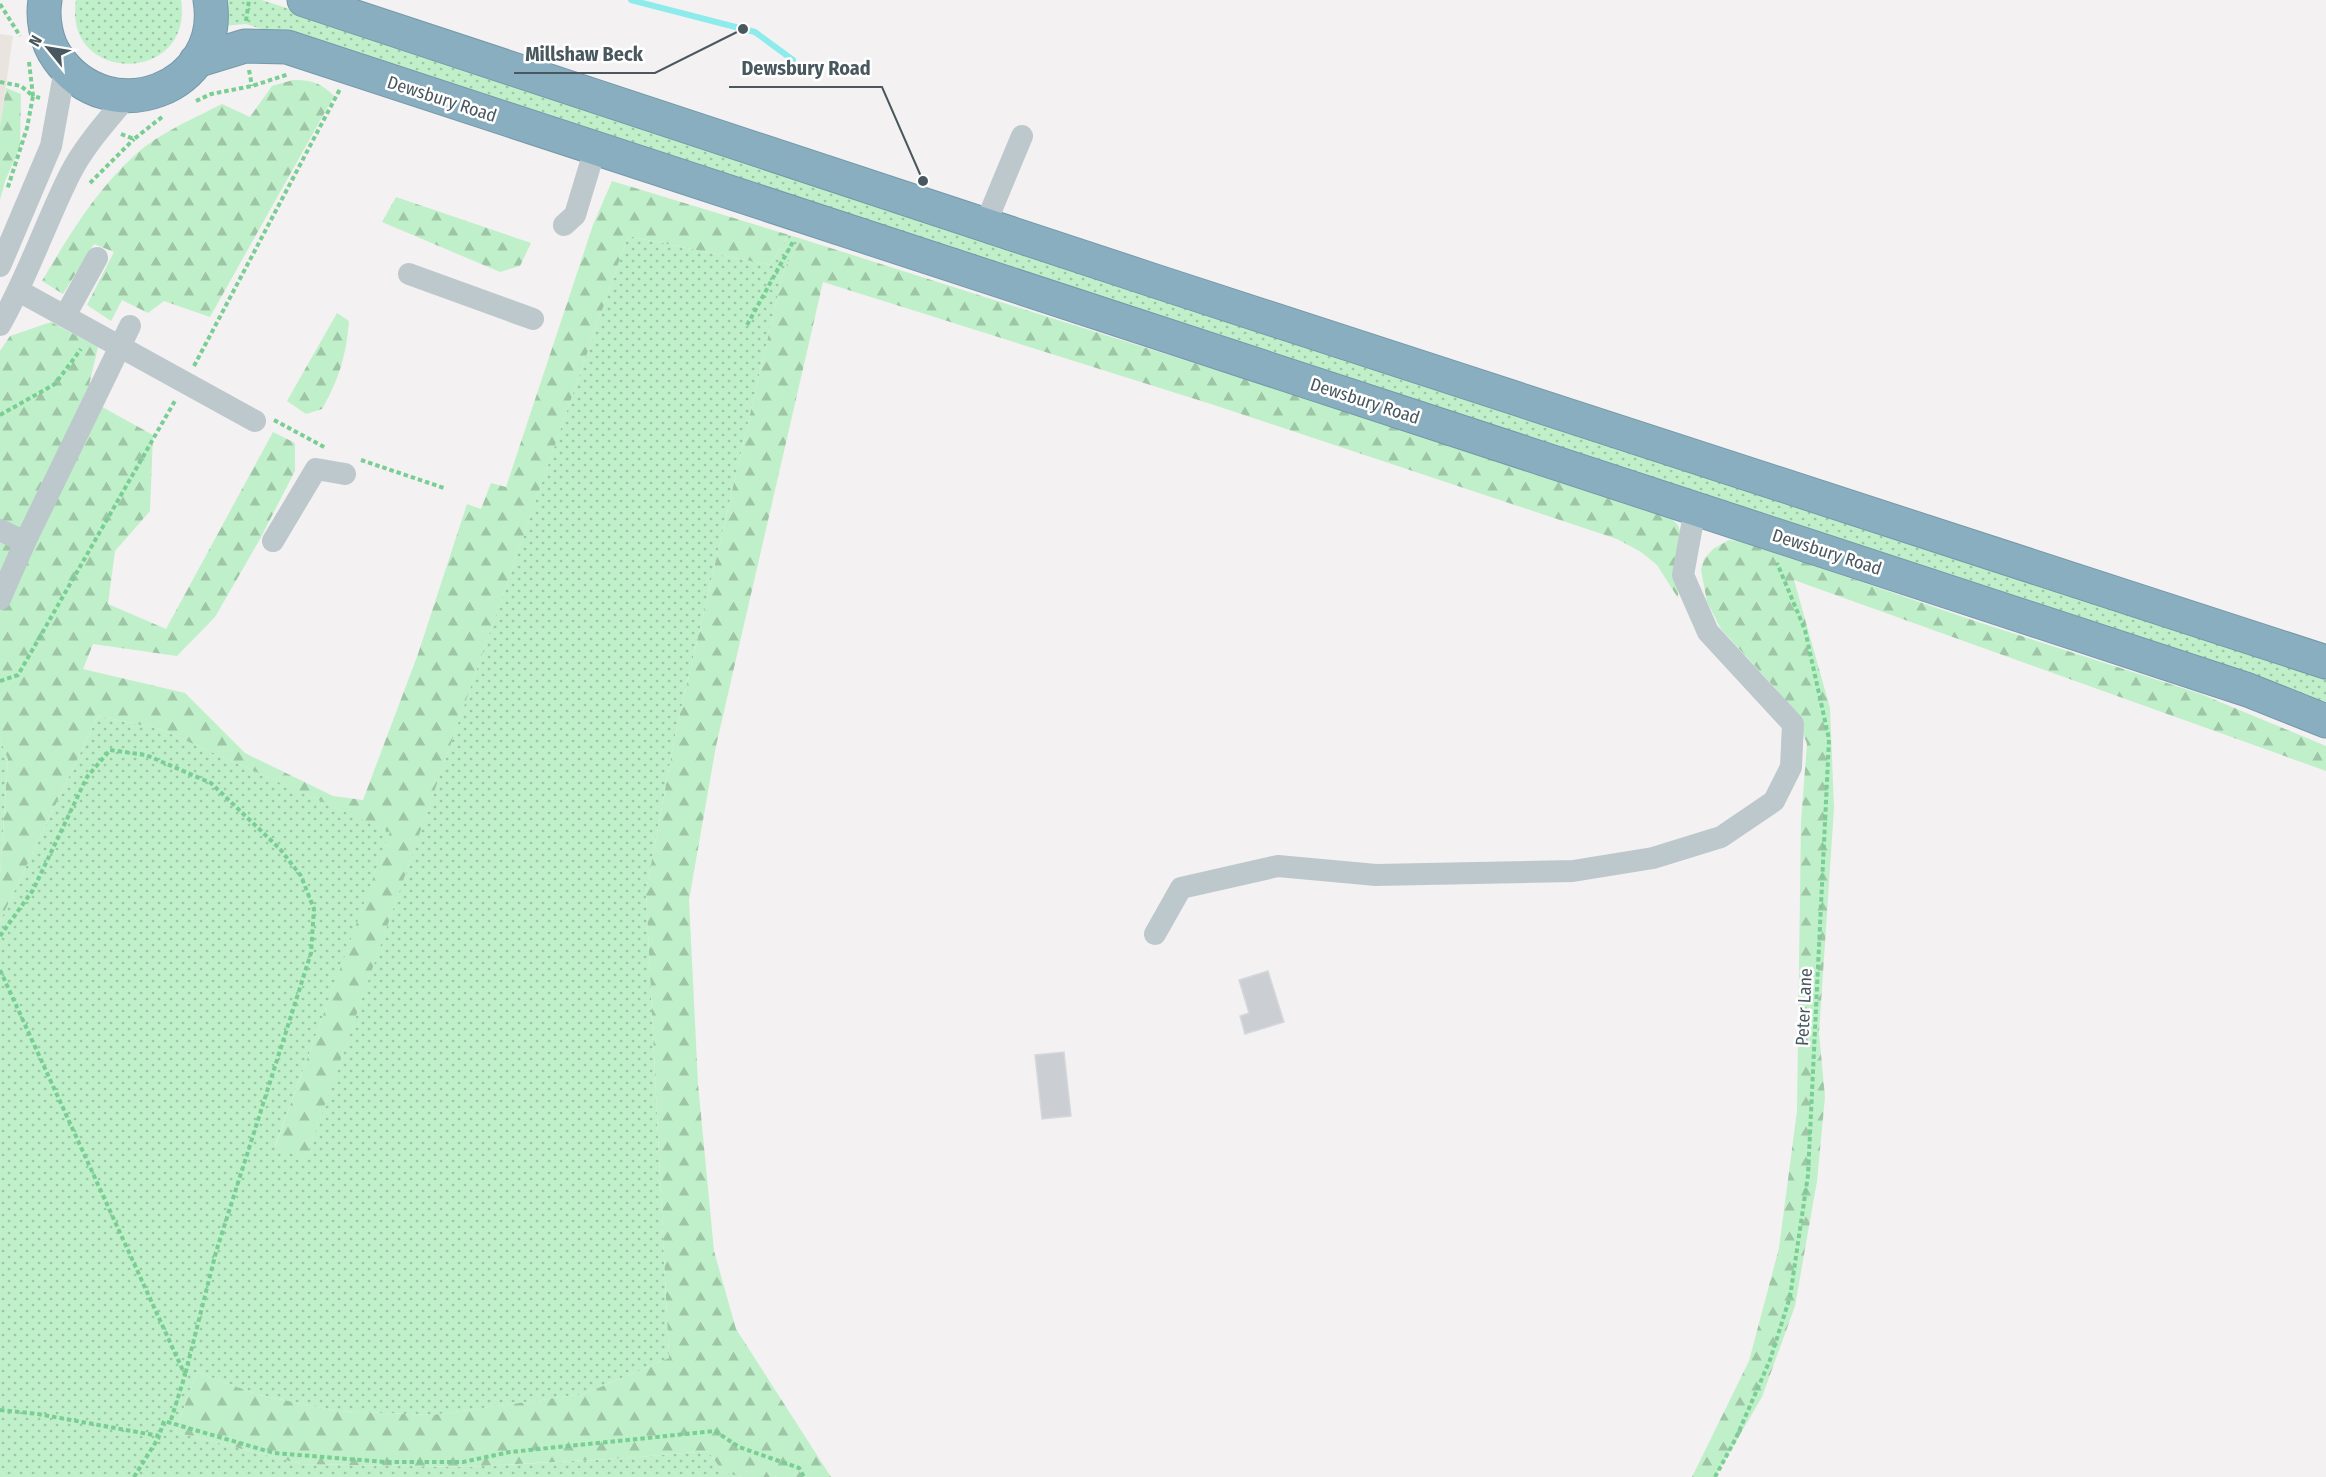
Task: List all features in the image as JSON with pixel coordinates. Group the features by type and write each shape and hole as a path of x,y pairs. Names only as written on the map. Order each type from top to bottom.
{"highway":[{"name":"Dewsbury Road","path":"43,2 46,33 65,69 89,87 108,94 128,97 155,93 179,80 196,62 208,38 212,11 210,0"},
{"path":"304,0 985,225 2326,662"},
{"name":"Dewsbury Road","path":"196,62 245,46 286,47 2248,690 2326,721"}],"street":[{"path":"0,266 51,146 65,69"},
{"path":"0,325 19,291 71,172 102,127 128,97"},
{"path":"985,225 1022,136"},
{"path":"564,225 575,215 595,149"},
{"path":"65,316 97,258"},
{"path":"409,274 533,319"},
{"path":"19,291 255,421"},
{"path":"0,599 25,542 130,326"},
{"path":"273,541 316,469 345,474"},
{"path":"1155,933 1180,888 1278,866 1376,875 1573,871 1653,858 1721,837 1774,801 1791,767 1793,724 1708,632 1683,575 1695,509"},
{"path":"0,530 25,542"}],"path":[{"path":"0,82 21,86 33,96 27,128 7,192"},
{"path":"747,324 806,219"},
{"path":"0,415 56,384 93,332"},
{"name":"Peter Lane","path":"1715,1477 1736,1438 1770,1360 1790,1297 1808,1175 1816,1044 1829,739 1805,630 1764,532"},
{"path":"0,936 33,890 87,777 110,750 146,755 211,783 280,849 302,876 314,909 311,953 216,1252 185,1376 170,1423"},
{"path":"0,970 185,1376"},
{"path":"0,1410 38,1414 159,1436"},
{"path":"134,1477 159,1436 164,1421 274,1453 385,1462 463,1462 510,1452 715,1431 739,1447 799,1468 804,1477"}],"shaded area":[{"path":"0,34 13,36 0,126"}],"green space":[{"path":"76,0 181,0 180,28 168,48 150,60 128,64 106,60 88,48 77,28"},
{"path":"223,0 262,0 2326,670 2326,702 1966,581 828,208 246,24 222,26"},
{"path":"293,80 316,83 334,96 210,317 164,301 148,313 122,300 111,321 87,305 114,252 94,244 63,294 42,281 95,199 144,147 222,104 250,117 272,86"},
{"path":"6,88 21,94 20,147 5,181 0,200 0,126"},
{"path":"612,181 789,235 770,265 628,236 306,1159 275,1147 390,832 160,729 98,716 0,921 0,874 8,759 0,739 0,351 10,336 51,322 98,347 86,398 153,435 150,511 115,551 108,604 166,629 273,432 295,443 295,471 260,539 215,617 177,656 93,644 83,669 185,693 245,753 333,796 363,800 418,654 467,504 481,509 491,483 506,487 593,225"},
{"path":"396,197 531,243 520,266 500,272 382,222"},
{"path":"789,235 802,239 784,269 676,731 646,892 669,1358 584,1394 432,1415 337,1411 259,1395 197,1372 175,1432 301,1464 466,1467 708,1451 723,1472 742,1477 0,1477 0,921 98,716 160,729 391,832 275,1146 306,1158 628,236 770,265"},
{"path":"802,239 1664,512 1678,525 1681,534 1678,598 1657,565 1641,552 1617,539 1214,405 823,282 716,746 689,900 698,1084 714,1251 736,1329 831,1477 742,1477 723,1472 708,1451 465,1467 301,1464 175,1432 197,1372 259,1395 337,1411 432,1415 584,1394 669,1358 646,892 676,731 784,269"},
{"path":"337,313 349,321 341,367 322,409 306,414 287,401"},
{"path":"1729,540 1745,542 1972,620 2201,694 2326,746 2326,771 1794,580 1830,708 1834,808 1819,1033 1825,1097 1817,1181 1795,1306 1762,1397 1715,1477 1692,1477 1749,1361 1779,1248 1797,1111 1801,821 1807,744 1796,714 1721,629 1707,602 1701,570 1704,559 1713,549"},
{"path":"0,739 8,758 0,874"}],"building":[{"path":"1268,971 1284,1022 1245,1034 1240,1016 1249,1013 1239,980"},
{"path":"1064,1052 1071,1116 1042,1119 1035,1055"}],"waterway":[{"path":"631,0 755,32 793,60"}],"place":[{"name":"Millshaw Beck","path":"743,29"},
{"name":"Dewsbury Road","path":"923,181"}]}
